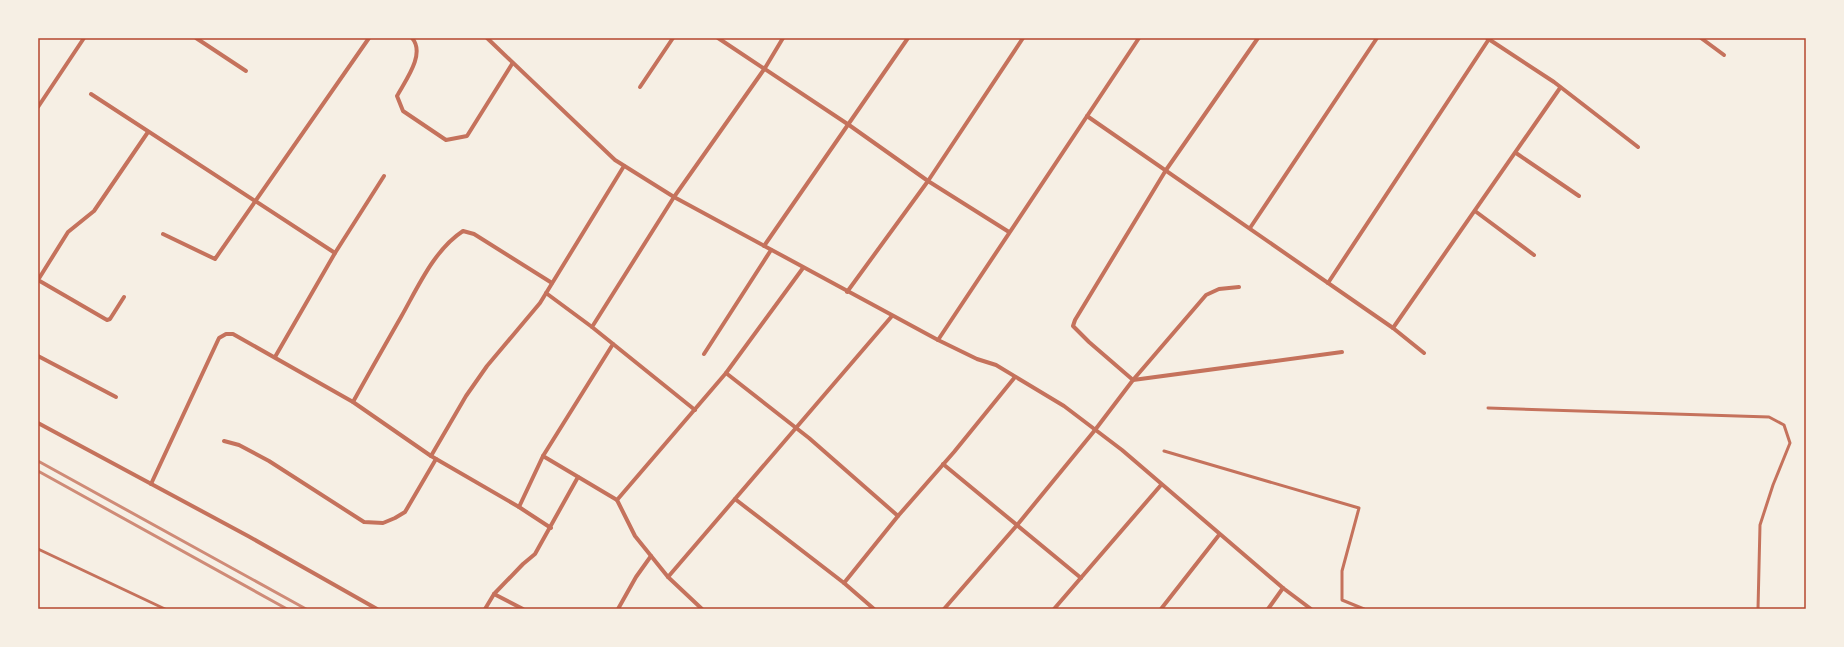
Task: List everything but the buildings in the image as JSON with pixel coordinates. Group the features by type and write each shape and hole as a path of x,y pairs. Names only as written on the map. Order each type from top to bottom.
{"street":[{"path":"38,107 84,38"},
{"path":"196,38 246,71"},
{"path":"163,234 215,259 369,38"},
{"path":"412,38 415,41 417,58 397,96 399,105 403,111 446,140 467,136 512,64"},
{"path":"487,38 512,64 615,160 674,197 803,268 938,340 977,359 996,365 1064,406 1122,450 1219,535 1311,609"},
{"path":"640,87 673,38"},
{"path":"718,38 849,125 928,181 1009,232"},
{"path":"592,327 674,197 765,68 783,38"},
{"path":"764,246 908,38"},
{"path":"847,292 928,181 1023,38"},
{"path":"938,340 1140,38"},
{"path":"1258,38 1166,170 1075,320 1073,326 1133,380 1342,352"},
{"path":"1250,228 1377,38"},
{"path":"1701,38 1724,55"},
{"path":"1328,283 1488,39 1560,88 1638,147"},
{"path":"1393,328 1560,88"},
{"path":"91,94 335,253"},
{"path":"1087,116 1393,328 1424,353"},
{"path":"124,297 110,319 107,320 38,280 68,232 94,211 148,132"},
{"path":"1516,153 1579,196"},
{"path":"431,456 466,396 483,372 546,293 624,166"},
{"path":"275,357 335,253 384,176"},
{"path":"1475,211 1534,255"},
{"path":"353,402 417,289 444,247 452,238 463,231 474,234 552,283"},
{"path":"704,354 771,250"},
{"path":"617,500 726,373 803,268"},
{"path":"944,609 1018,524 1096,430 1133,380 1206,295 1219,289 1239,287"},
{"path":"546,293 592,327 695,410"},
{"path":"668,577 795,427 892,316"},
{"path":"151,484 219,338 226,334 233,334 353,402 431,456 519,507 551,528"},
{"path":"519,507 543,456 613,344"},
{"path":"38,356 116,397"},
{"path":"726,373 795,427 898,516"},
{"path":"844,583 898,516 1015,377"},
{"path":"38,423 377,609"},
{"path":"224,441 239,445 269,461 364,522 383,523 405,512 436,459"},
{"path":"543,456 617,500 635,536 668,577 702,609"},
{"path":"943,464 1018,524 1081,578"},
{"path":"485,609 494,594 523,564 535,554 551,528 578,477"},
{"path":"1054,609 1162,485"},
{"path":"735,499 844,583 874,609"},
{"path":"1161,609 1219,535"},
{"path":"618,609 636,577 651,556"},
{"path":"1268,609 1283,588"},
{"path":"494,594 523,609"}],"lane":[{"path":"1488,408 1769,417 1784,425 1790,443 1772,485 1760,525 1758,609"},
{"path":"1164,451 1359,508 1342,571 1342,600 1364,609"},
{"path":"38,549 165,609"}],"railway":[{"path":"38,461 306,609"},
{"path":"38,471 287,609"}]}
